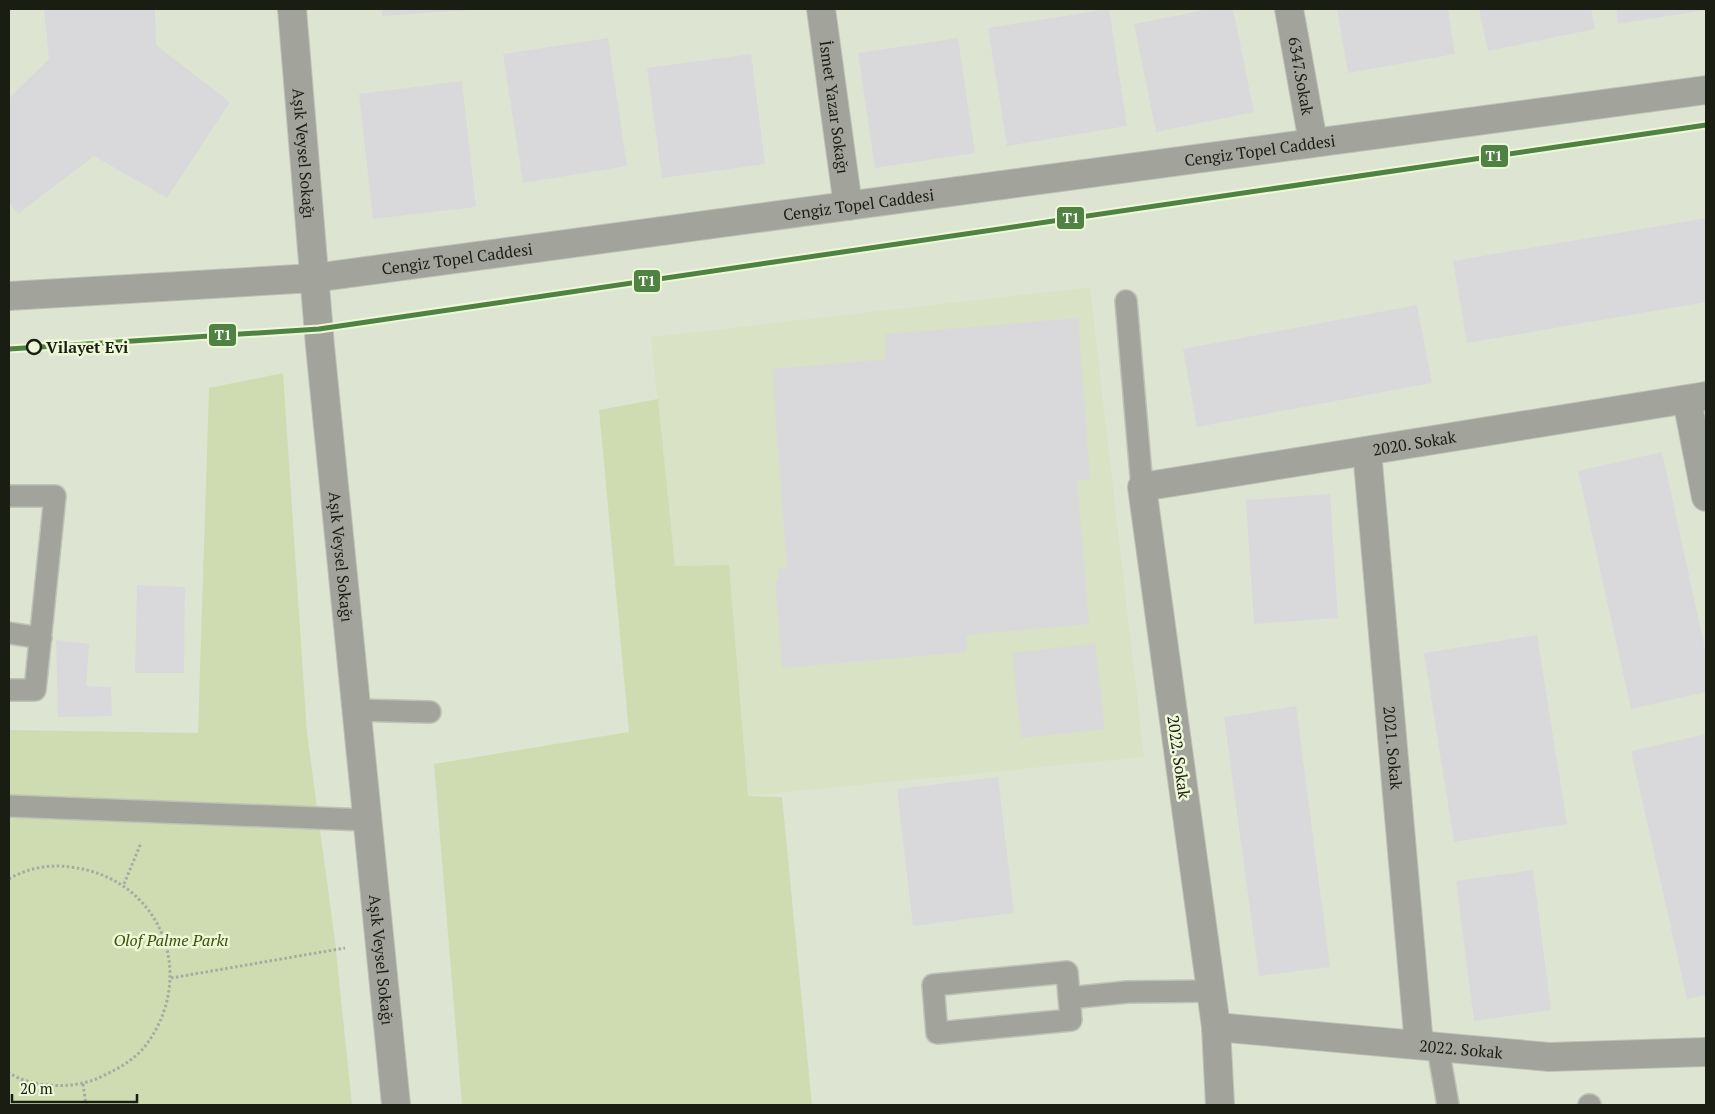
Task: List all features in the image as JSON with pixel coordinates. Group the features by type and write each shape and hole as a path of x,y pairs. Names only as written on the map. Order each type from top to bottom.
{"street":[{"name":"Aşık Veysel Sokağı","path":"292,9 314,278 378,943 396,1105"},
{"name":"İsmet Yazar Sokağı","path":"821,9 848,206"},
{"name":"6347.Sokak","path":"1289,9 1313,142"},
{"name":"Cengiz Topel Caddesi","path":"9,296 314,278 1706,90"},
{"name":"2020. Sokak","path":"1142,487 1697,398 1706,497"},
{"name":"2021. Sokak","path":"1367,450 1429,1046"},
{"name":"2022. Sokak","path":"1142,487 1212,990 1220,1105"},
{"name":"2022. Sokak","path":"1216,1027 1549,1057 1706,1052"}],"lane":[{"path":"1126,302 1142,487"},
{"path":"9,496 55,496 35,690 9,690"},
{"path":"9,634 41,638"},
{"path":"355,710 430,712"},
{"path":"9,806 366,820"},
{"path":"1067,972 1069,998 1071,1020 937,1032 933,985 1067,972"},
{"path":"1069,998 1127,992 1212,990"},
{"path":"1429,1046 1448,1105"}],"path":[{"path":"124,884 155,812"},
{"path":"9,879 20,872 55,865 91,869 124,884 150,910 166,942 171,978 164,1014 145,1046 117,1070 84,1084 46,1085 9,1073"},
{"path":"171,978 378,943"},
{"path":"84,1084 86,1105"}],"shaded area":[{"path":"1090,287 1144,757 748,796 729,565 675,566 651,337"}],"green space":[{"name":"Olof Palme Parkı","path":"283,373 307,733 335,941 352,1105 9,1105 9,730 198,733 209,388"},
{"path":"658,399 675,566 729,565 748,796 782,797 812,1105 462,1105 434,764 629,732 599,410"}],"building":[{"path":"44,9 155,9 156,45 230,102 167,198 94,156 18,214 9,202 9,98 49,59"},
{"path":"382,9 470,9 470,10 382,16"},
{"path":"1109,9 1127,126 1007,146 988,28"},
{"path":"1209,9 1233,9 1254,112 1156,132 1134,24"},
{"path":"1337,9 1448,9 1455,54 1348,73"},
{"path":"1479,9 1591,9 1595,29 1488,51"},
{"path":"1616,9 1704,9 1705,10 1618,24"},
{"path":"608,38 627,166 523,183 503,54"},
{"path":"958,38 975,153 875,168 858,53"},
{"path":"751,54 765,164 662,178 647,68"},
{"path":"462,81 476,207 373,219 359,94"},
{"path":"1706,218 1706,302 1467,343 1453,261"},
{"path":"1417,305 1432,383 1197,427 1183,349"},
{"path":"1078,318 1090,479 1077,480 1089,624 966,635 967,652 782,668 775,581 778,580 778,569 787,568 772,369 886,359 884,334"},
{"path":"1662,452 1706,653 1706,692 1631,709 1578,471"},
{"path":"1330,494 1338,618 1254,624 1246,500"},
{"path":"137,585 185,587 184,673 135,673"},
{"path":"1537,635 1567,824 1454,842 1424,653"},
{"path":"56,640 89,644 86,686 111,687 112,716 58,717"},
{"path":"1095,643 1105,729 1021,738 1012,653"},
{"path":"1296,706 1330,967 1259,976 1224,717"},
{"path":"1706,734 1706,995 1687,999 1631,751"},
{"path":"998,777 1014,913 913,926 897,789"},
{"path":"1533,870 1551,1010 1474,1021 1456,881"}],"transit line":[{"name":"T1","path":"9,349 319,329 1706,125"}],"place":[{"name":"Vilayet Evi","path":"34,347"}]}
